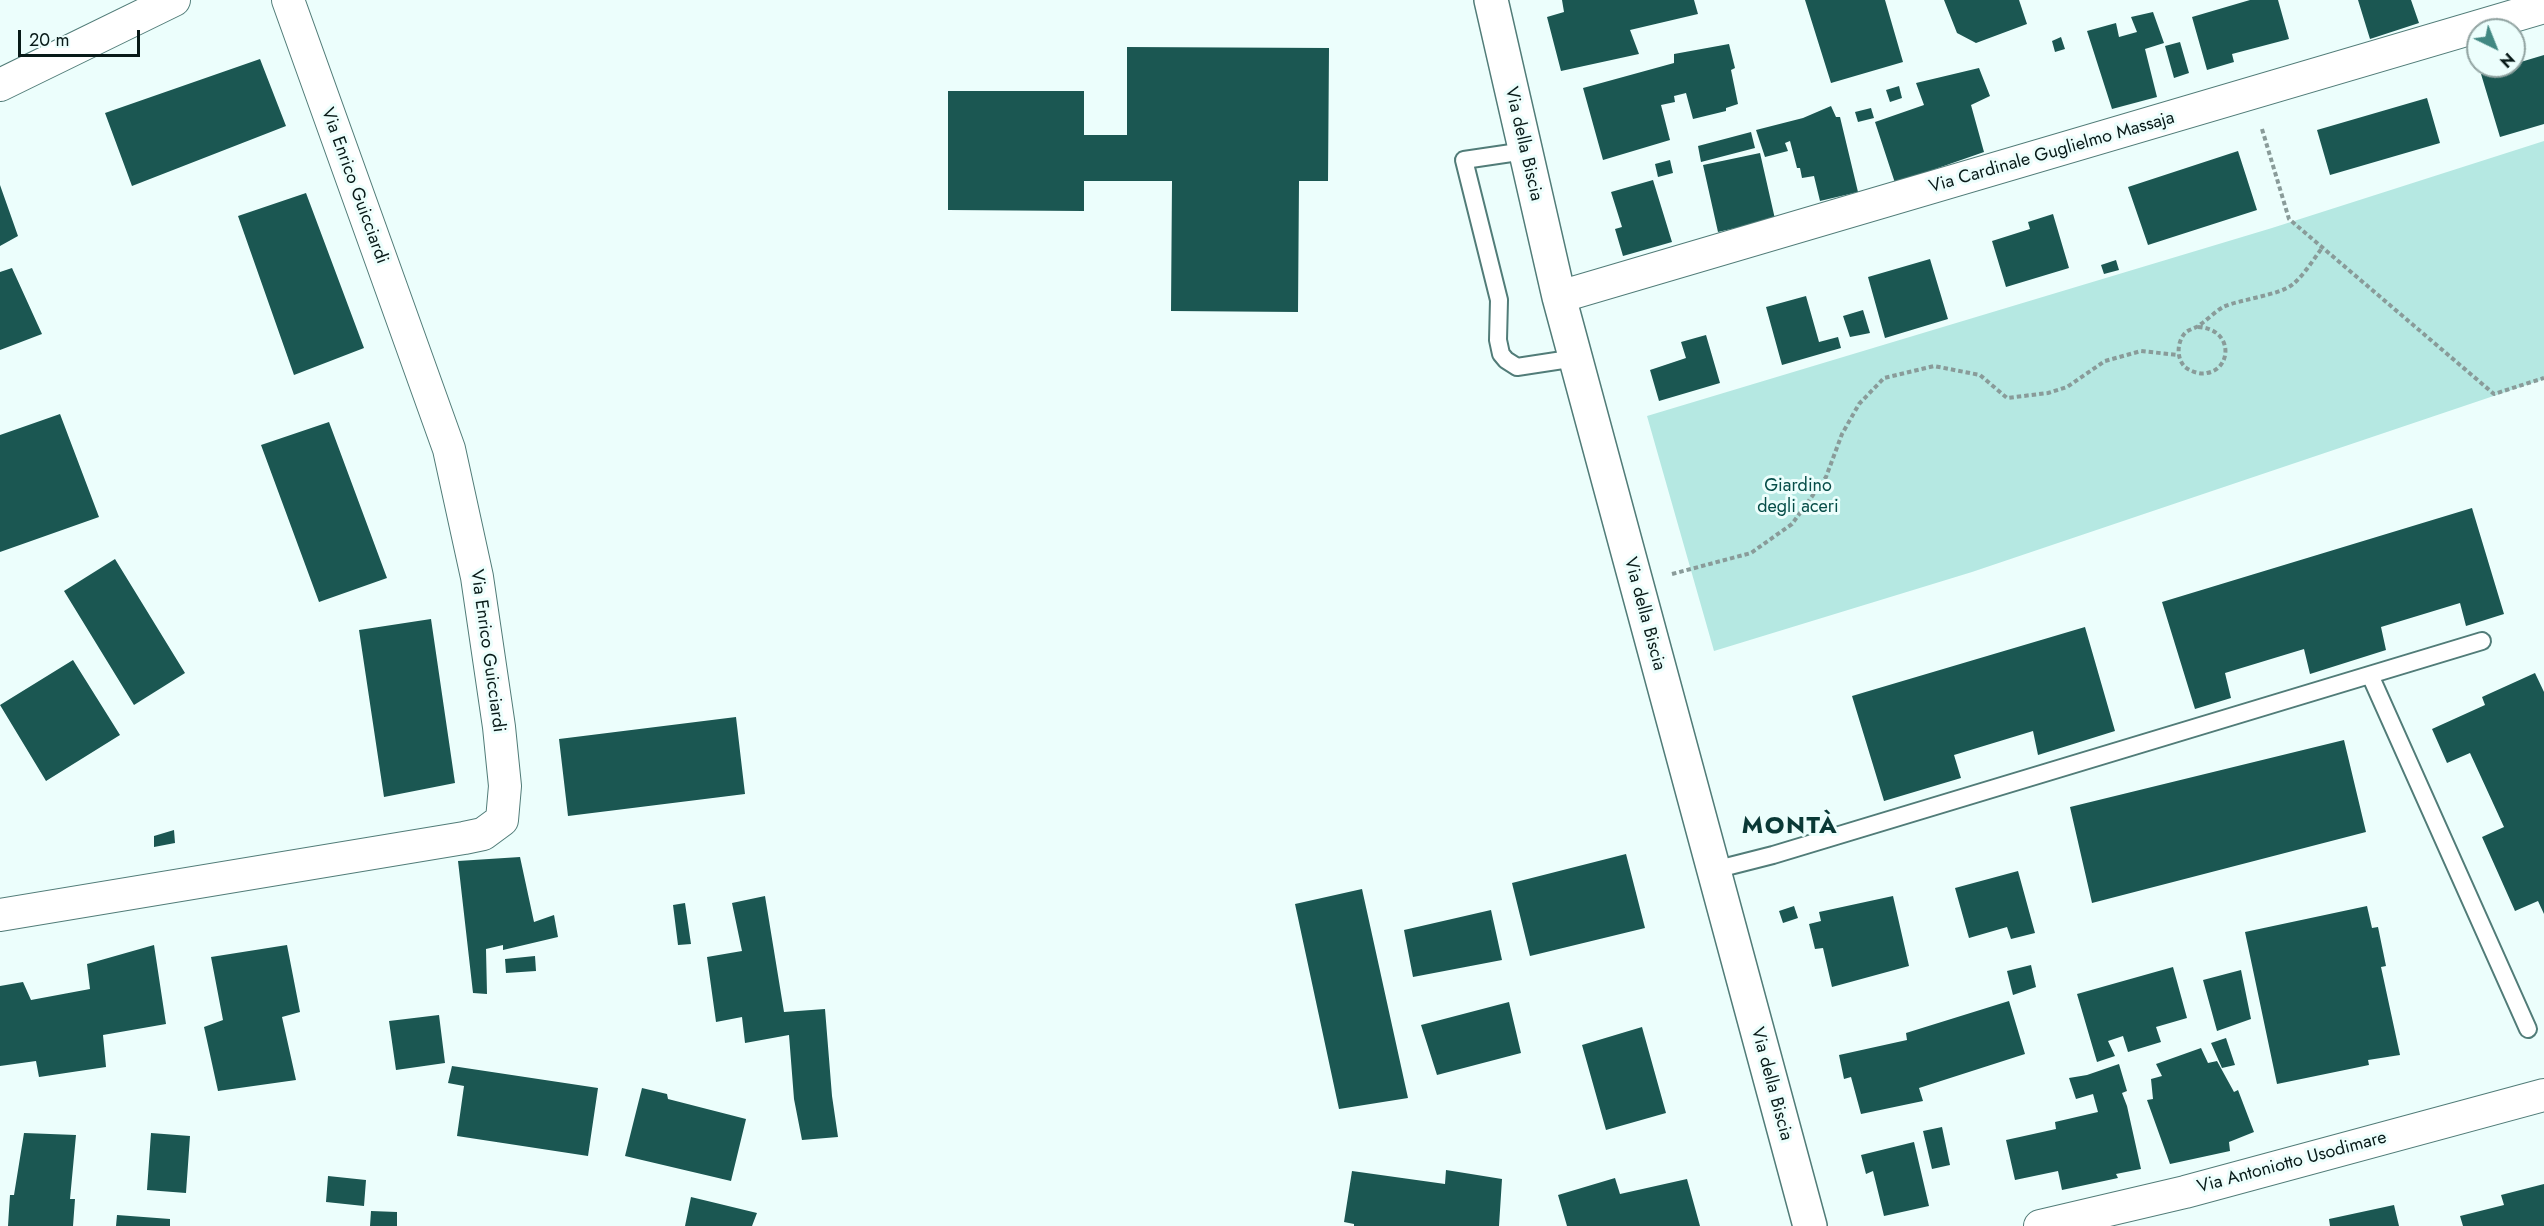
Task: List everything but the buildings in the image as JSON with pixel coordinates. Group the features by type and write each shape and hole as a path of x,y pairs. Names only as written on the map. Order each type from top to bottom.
{"street":[{"path":"0,85 174,0"},
{"name":"Via Enrico Guicciardi","path":"0,915 464,838 483,834 502,819 505,786 499,727 477,577 449,449 288,0"},
{"name":"Via della Biscia","path":"1491,0 1559,297 1810,1226"},
{"name":"Via Cardinale Guglielmo Massaja","path":"1559,297 2544,7"},
{"name":"Via Antoniotto Usodimare","path":"2040,1226 2185,1192 2544,1095"}],"lane":[{"path":"1525,151 1464,160 1499,300 1498,340 1501,354 1517,367 1576,358"},
{"path":"1714,870 1773,855 2482,641"},
{"path":"2370,675 2528,1029"}],"path":[{"path":"2250,94 2289,219 2494,394 2544,378"},
{"path":"2198,327 2210,328 2220,334 2225,345 2225,358 2218,368 2207,374 2194,372 2184,366 2178,355 2180,343 2186,332 2198,327 2223,308 2292,285 2322,248"},
{"path":"1635,580 1690,570 1751,553 1792,524 1826,477 1842,434 1859,404 1884,378 1934,366 1980,375 2007,398 2048,393 2067,387 2105,361 2141,351 2178,355"}],"green space":[{"name":"Giardino degli aceri","path":"2544,141 2544,379 1972,572 1714,651 1647,416 2272,228"}],"district":[{"name":"MONTÀ","path":"1790,827"}]}
